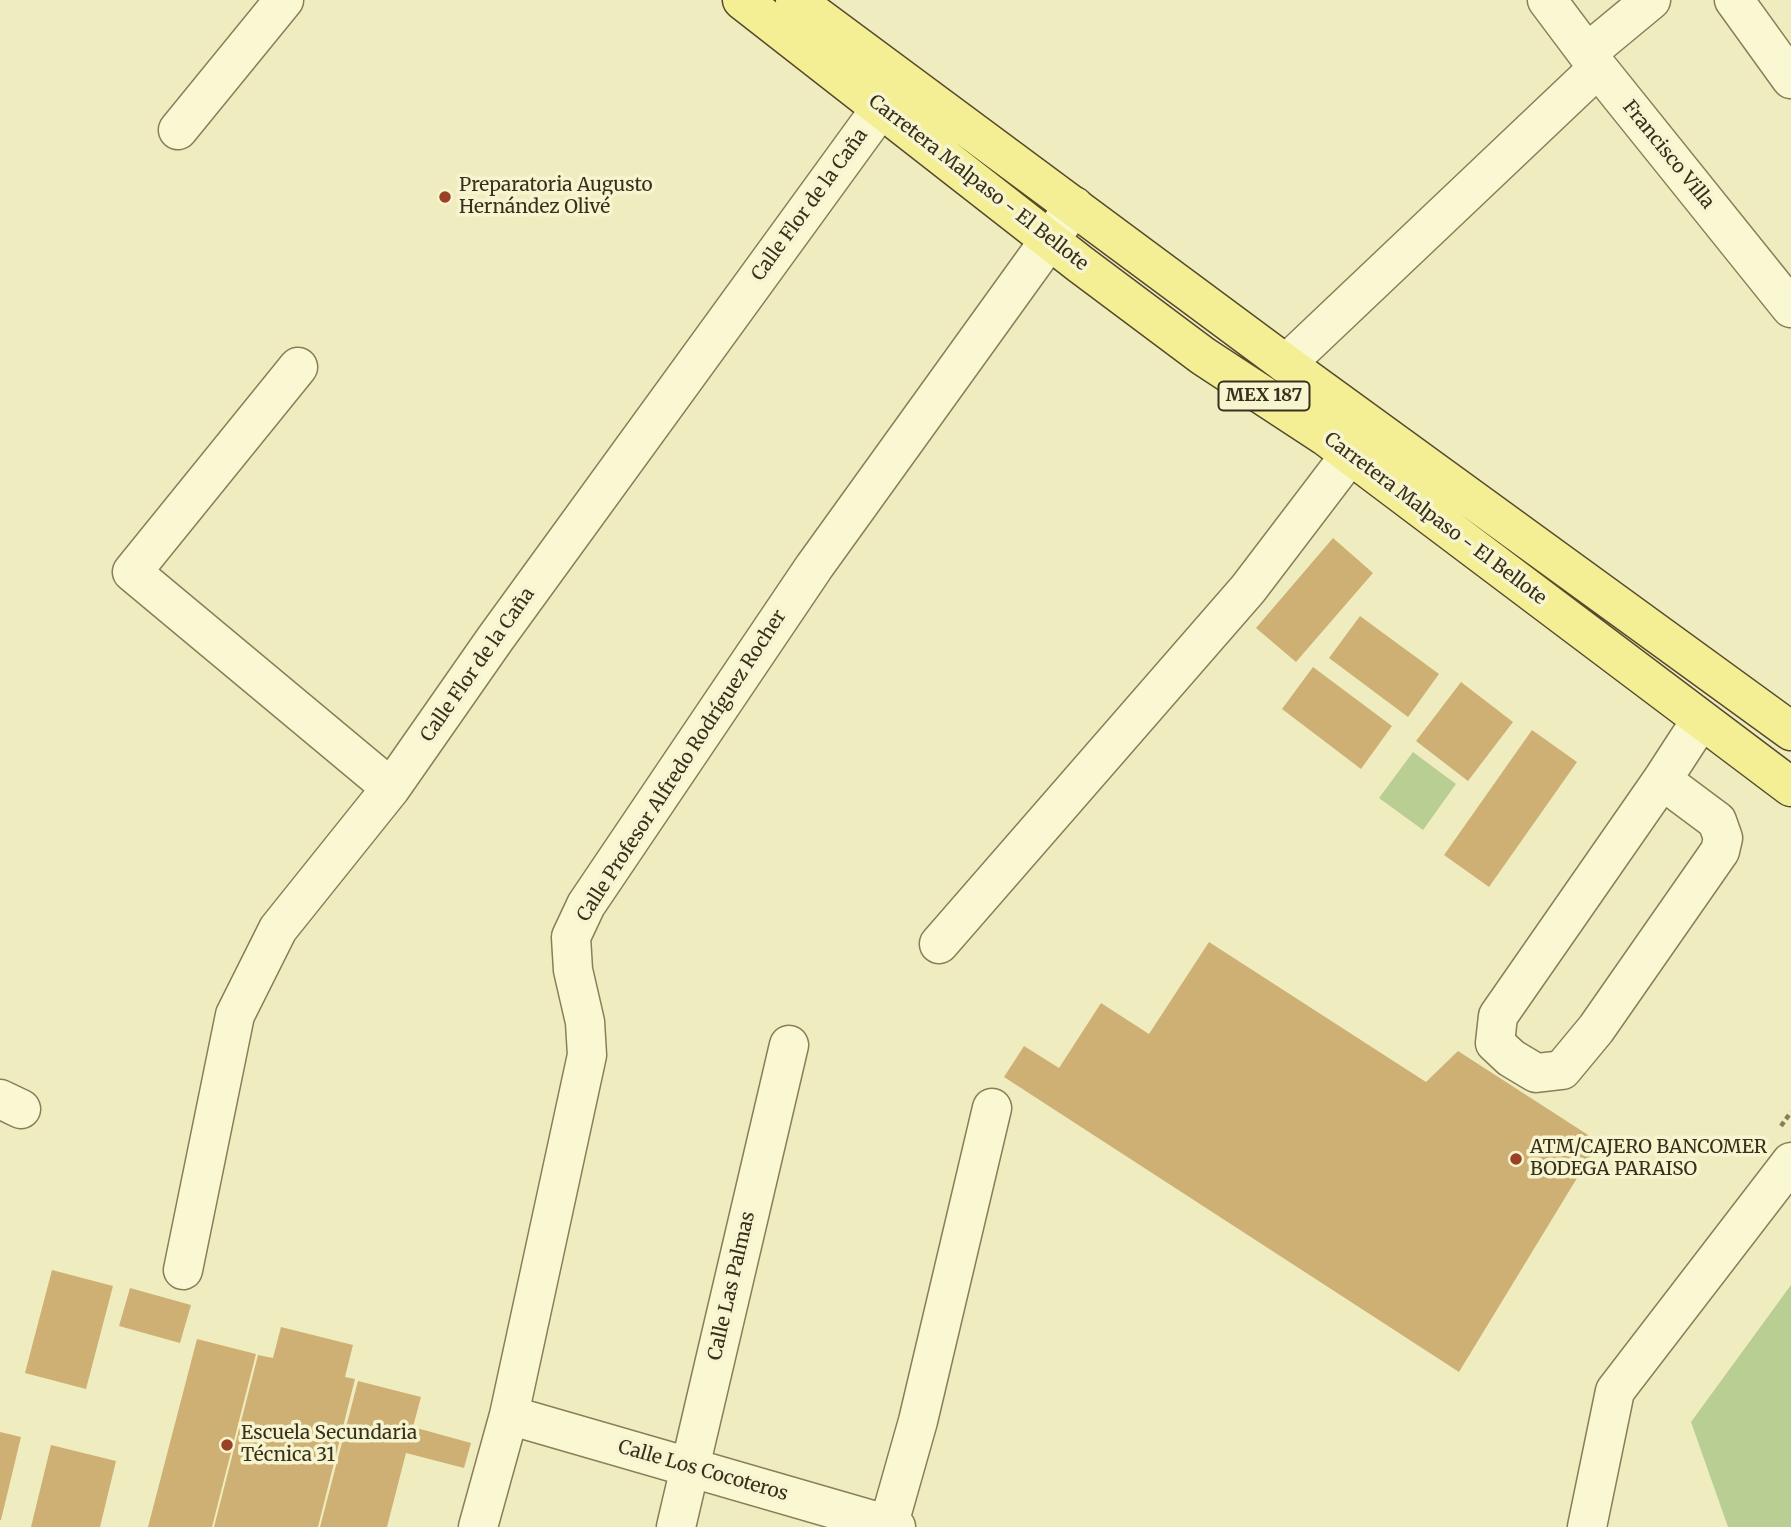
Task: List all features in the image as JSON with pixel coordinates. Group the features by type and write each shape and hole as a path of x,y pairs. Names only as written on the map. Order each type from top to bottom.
{"main road":[{"name":"Carretera Malpaso - El Bellote","path":"742,0 1049,240 1203,356 1350,455 1791,787"},
{"name":"Carretera Malpaso - El Bellote","path":"795,0 1286,364 1791,731"}],"street":[{"path":"178,130 284,0"},
{"name":"Francisco Villa","path":"1547,0 1592,61 1791,308"},
{"path":"1286,364 1651,0"},
{"path":"1734,0 1791,79"},
{"name":"Calle Flor de la Caña","path":"183,1270 235,1015 278,929 391,788 495,639 881,107"},
{"name":"Calle Profesor Alfredo Rodríguez Rocher","path":"478,1527 509,1415 587,1055 585,1022 573,970 571,937 586,905 814,567 1074,206"},
{"path":"298,367 132,572 391,788"},
{"path":"939,943 1248,589 1350,455"},
{"path":"1662,780 1717,821 1723,838 1720,852 1596,1029 1562,1070 1536,1073 1511,1058 1495,1043 1498,1016 1702,720"},
{"name":"Calle Las Palmas","path":"676,1527 789,1045"},
{"path":"891,1526 992,1108"},
{"path":"1587,1527 1615,1391 1791,1162"},
{"name":"Calle Los Cocoteros","path":"509,1415 891,1526"}],"green space":[{"path":"1413,752 1456,784 1423,830 1379,798"},
{"path":"1791,1285 1791,1527 1728,1527 1691,1422"}],"building":[{"path":"1333,538 1373,573 1296,662 1256,628"},
{"path":"1360,616 1439,674 1408,717 1329,658"},
{"path":"1313,667 1392,726 1361,769 1282,709"},
{"path":"1461,682 1513,722 1468,781 1416,741"},
{"path":"1532,730 1577,762 1489,887 1444,855"},
{"path":"1209,942 1426,1082 1458,1051 1599,1142 1459,1372 1004,1077 1024,1046 1059,1068 1101,1003 1149,1034"},
{"path":"52,1270 113,1286 86,1389 25,1373"},
{"path":"130,1288 191,1305 180,1343 119,1326"},
{"path":"281,1327 353,1345 345,1377 355,1379 318,1527 214,1527 258,1355 273,1358"},
{"path":"197,1339 256,1354 212,1527 148,1527"},
{"path":"358,1381 421,1397 413,1427 471,1443 464,1468 406,1453 387,1527 320,1527"},
{"path":"0,1432 21,1437 1,1520 0,1520"},
{"path":"51,1445 116,1461 100,1527 31,1527"}],"place":[{"name":"Preparatoria Augusto Hernández Olivé","path":"445,197"},
{"name":"ATM/CAJERO BANCOMER BODEGA PARAISO","path":"1516,1159"},
{"name":"Escuela Secundaria Técnica 31","path":"227,1445"}]}
